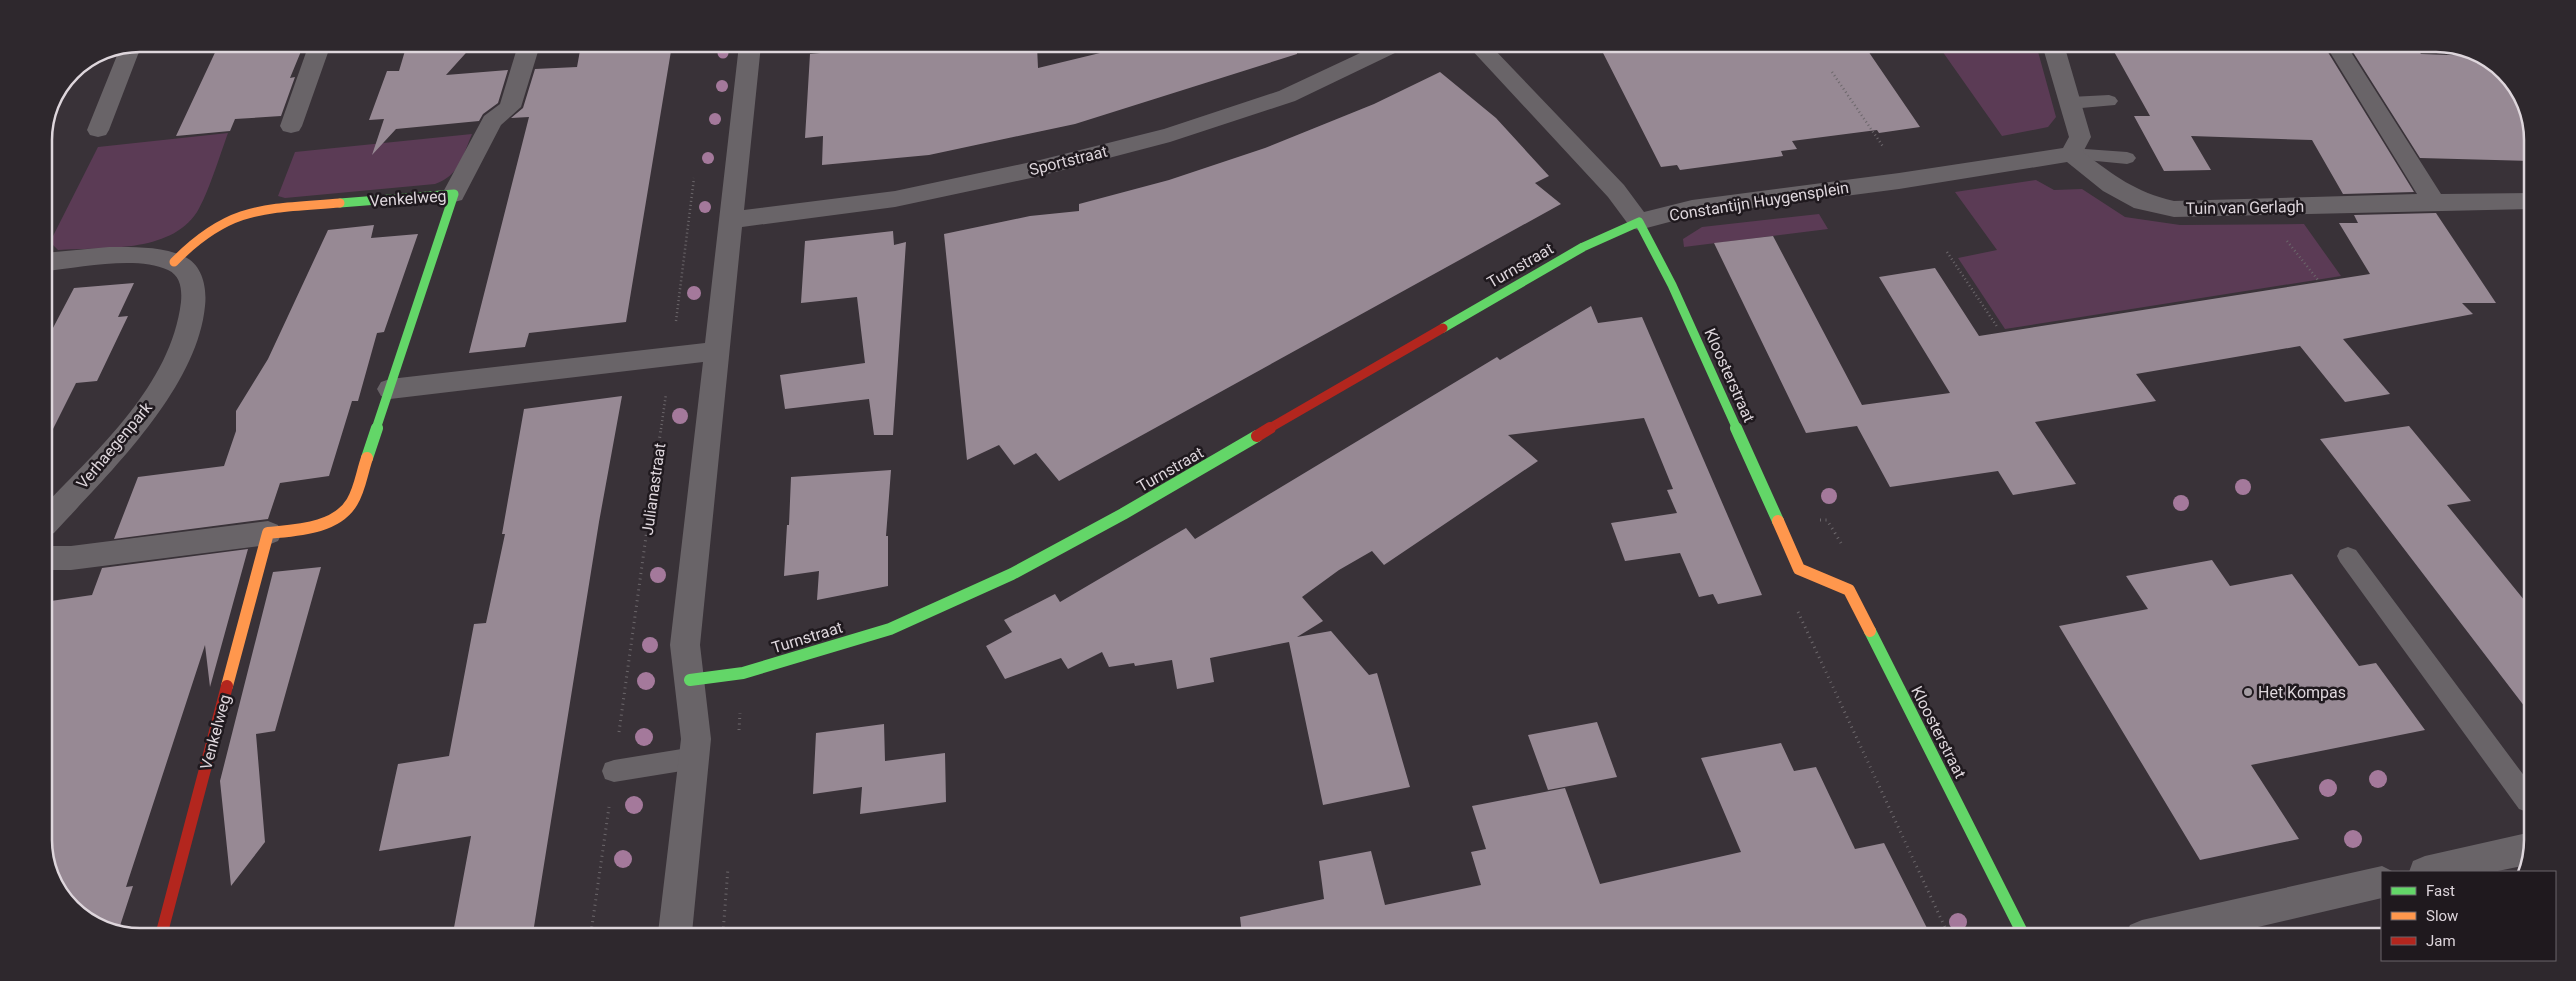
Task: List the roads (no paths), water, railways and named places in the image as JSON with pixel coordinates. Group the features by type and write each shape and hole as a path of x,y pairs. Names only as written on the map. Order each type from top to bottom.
{"street":[{"path":"291,126 317,52"},
{"path":"454,194 492,121 510,107 527,52"},
{"path":"675,928 696,739 685,645 749,52"},
{"name":"Sportstraat","path":"732,220 895,199 1040,168 1170,135 1286,96 1377,52"},
{"path":"1485,52 1616,191 1640,222"},
{"path":"2055,52 2080,137 2072,154"},
{"path":"2341,52 2434,202"},
{"path":"98,130 129,53"},
{"name":"Constantijn Huygensplein","path":"1640,222 1692,208 1905,180 2072,154"},
{"name":"Tuin van Gerlagh","path":"2072,154 2110,185 2142,202 2174,209 2523,201"},
{"name":"Venkelweg","path":"53,558 71,558 318,527 342,513 352,503 454,194 281,208 241,215 206,232 174,262"},
{"name":"Kloosterstraat","path":"1640,222 1672,285 1800,569 1849,590 2020,928"},
{"name":"Turnstraat","path":"690,680 743,673 890,629 1012,574 1123,514 1583,247 1640,222"},
{"path":"52,261 137,256 174,262"},
{"name":"Verhaegenpark","path":"53,516 141,418 176,362 195,310 193,282 186,271 174,262"},
{"path":"390,389 718,351"},
{"name":"Venkelweg","path":"163,928 268,532"},
{"path":"2429,871 2523,850"},
{"path":"2181,928 2381,882"}],"lane":[{"path":"2070,103 2109,101"},
{"path":"2072,154 2127,158"},
{"path":"2348,556 2524,796"},
{"path":"614,771 694,758"}],"place":[{"name":"Het Kompas","path":"2248,692"}]}
